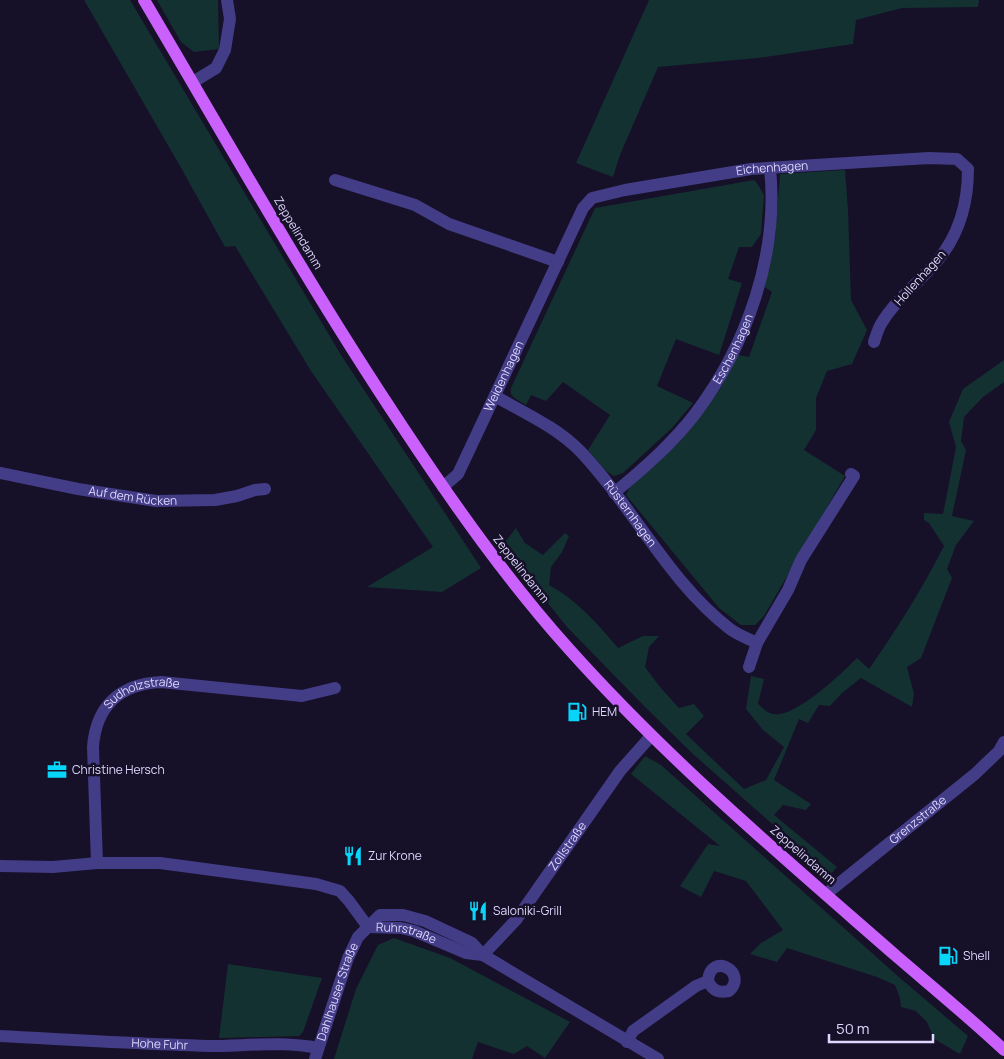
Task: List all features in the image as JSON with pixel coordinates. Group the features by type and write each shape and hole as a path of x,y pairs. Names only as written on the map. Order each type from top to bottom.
{"main road":[{"name":"Zeppelindamm","path":"144,0 360,362 443,487 509,576 566,646 651,736 723,803 1003,1046"}],"street":[{"path":"193,82 216,68 225,50 230,19 227,0"},
{"name":"Eichenhagen","path":"589,200 625,190 751,169 929,158 957,159"},
{"name":"Hollenhagen","path":"874,342 881,324 938,260 951,242 959,225 968,188 968,169 957,159"},
{"name":"Eschenhagen","path":"614,493 669,444 695,414 729,362 746,323 762,274 770,230 772,188 770,168"},
{"path":"335,180 415,204 449,224 558,262"},
{"name":"Weidenhagen","path":"443,487 458,474 583,208 589,200"},
{"name":"Rüsternhagen","path":"495,396 546,424 580,451 671,569 704,605 732,630 758,643"},
{"name":"Auf dem Rücken","path":"0,473 78,489 156,501 215,500 266,489"},
{"path":"749,667 758,643 788,590 801,560 854,476 851,474"},
{"name":"Sudholzstraße","path":"97,863 94,732 106,706 125,690 146,682 302,696 335,688"},
{"name":"Zollstraße","path":"482,955 516,920 620,771 651,736"},
{"name":"Grenzstraße","path":"826,894 975,774 999,751 1004,742"},
{"path":"0,866 53,867 97,863 160,863 316,884 340,892 368,927"},
{"name":"Ruhrstraße","path":"368,927 380,915 403,915 414,917 472,943 482,955 658,1059"},
{"name":"Dahlhauser Straße","path":"317,1054 348,958 358,937 368,927"},
{"path":"627,1042 633,1031 696,986 708,982"},
{"name":"Hohe Fuhr","path":"0,1036 136,1044 211,1046 301,1045 317,1054"}],"green space":[{"path":"84,0 130,0 341,355 481,568 442,592 367,587 433,547 311,371 235,246 225,247"},
{"path":"157,0 218,0 219,49 194,52 181,42"},
{"path":"649,0 979,0 978,7 902,8 856,20 853,44 758,58 658,67 620,155 613,177 576,163"},
{"path":"845,170 851,300 867,330 852,364 827,371 816,398 816,430 804,450 845,476 764,616 755,625 741,625 719,608 626,495 630,487 678,443 720,389 738,355 749,357 772,292 763,286 775,239 780,174"},
{"path":"754,180 764,195 761,234 752,247 739,247 728,279 742,283 719,355 676,339 657,386 693,403 672,428 623,473 614,476 606,471 588,450 610,415 563,382 546,401 531,395 526,405 515,398 510,391 595,208"},
{"path":"1004,360 1004,382 983,397 964,417 961,441 966,450 952,516 974,521 956,545 947,569 952,578 921,658 907,667 914,694 912,707 861,678 842,693 830,706 819,705 808,723 799,719 774,780 811,804 806,810 783,805 774,815 837,867 830,875 693,754 645,707 567,627 502,546 516,528 525,543 543,555 565,533 569,536 562,552 551,567 549,585 578,605 595,621 618,648 643,636 659,636 649,647 645,667 679,708 694,704 704,716 686,734 744,789 766,780 784,747 763,730 746,709 751,676 764,679 758,704 768,712 779,714 803,704 857,658 869,669 909,609 944,546 929,523 924,520 924,513 943,514 956,447 949,422 963,389"},
{"path":"645,756 661,765 900,978 968,1036 960,1054 934,1039 927,1022 916,1011 901,1007 895,985 877,977 787,948 777,962 750,954 761,943 783,930 746,881 714,871 701,897 680,886 708,844 720,846 631,774"},
{"path":"394,938 450,958 570,1022 545,1058 527,1046 514,1054 478,1042 472,1059 334,1059 356,989 378,945"},
{"path":"228,964 322,978 303,1032 299,1036 219,1038"}],"place":[{"name":"HEM","path":"577,712"},
{"name":"Christine Hersch","path":"57,770"},
{"name":"Zur Krone","path":"353,856"},
{"name":"Saloniki-Grill","path":"478,911"},
{"name":"Shell","path":"948,956"}]}
